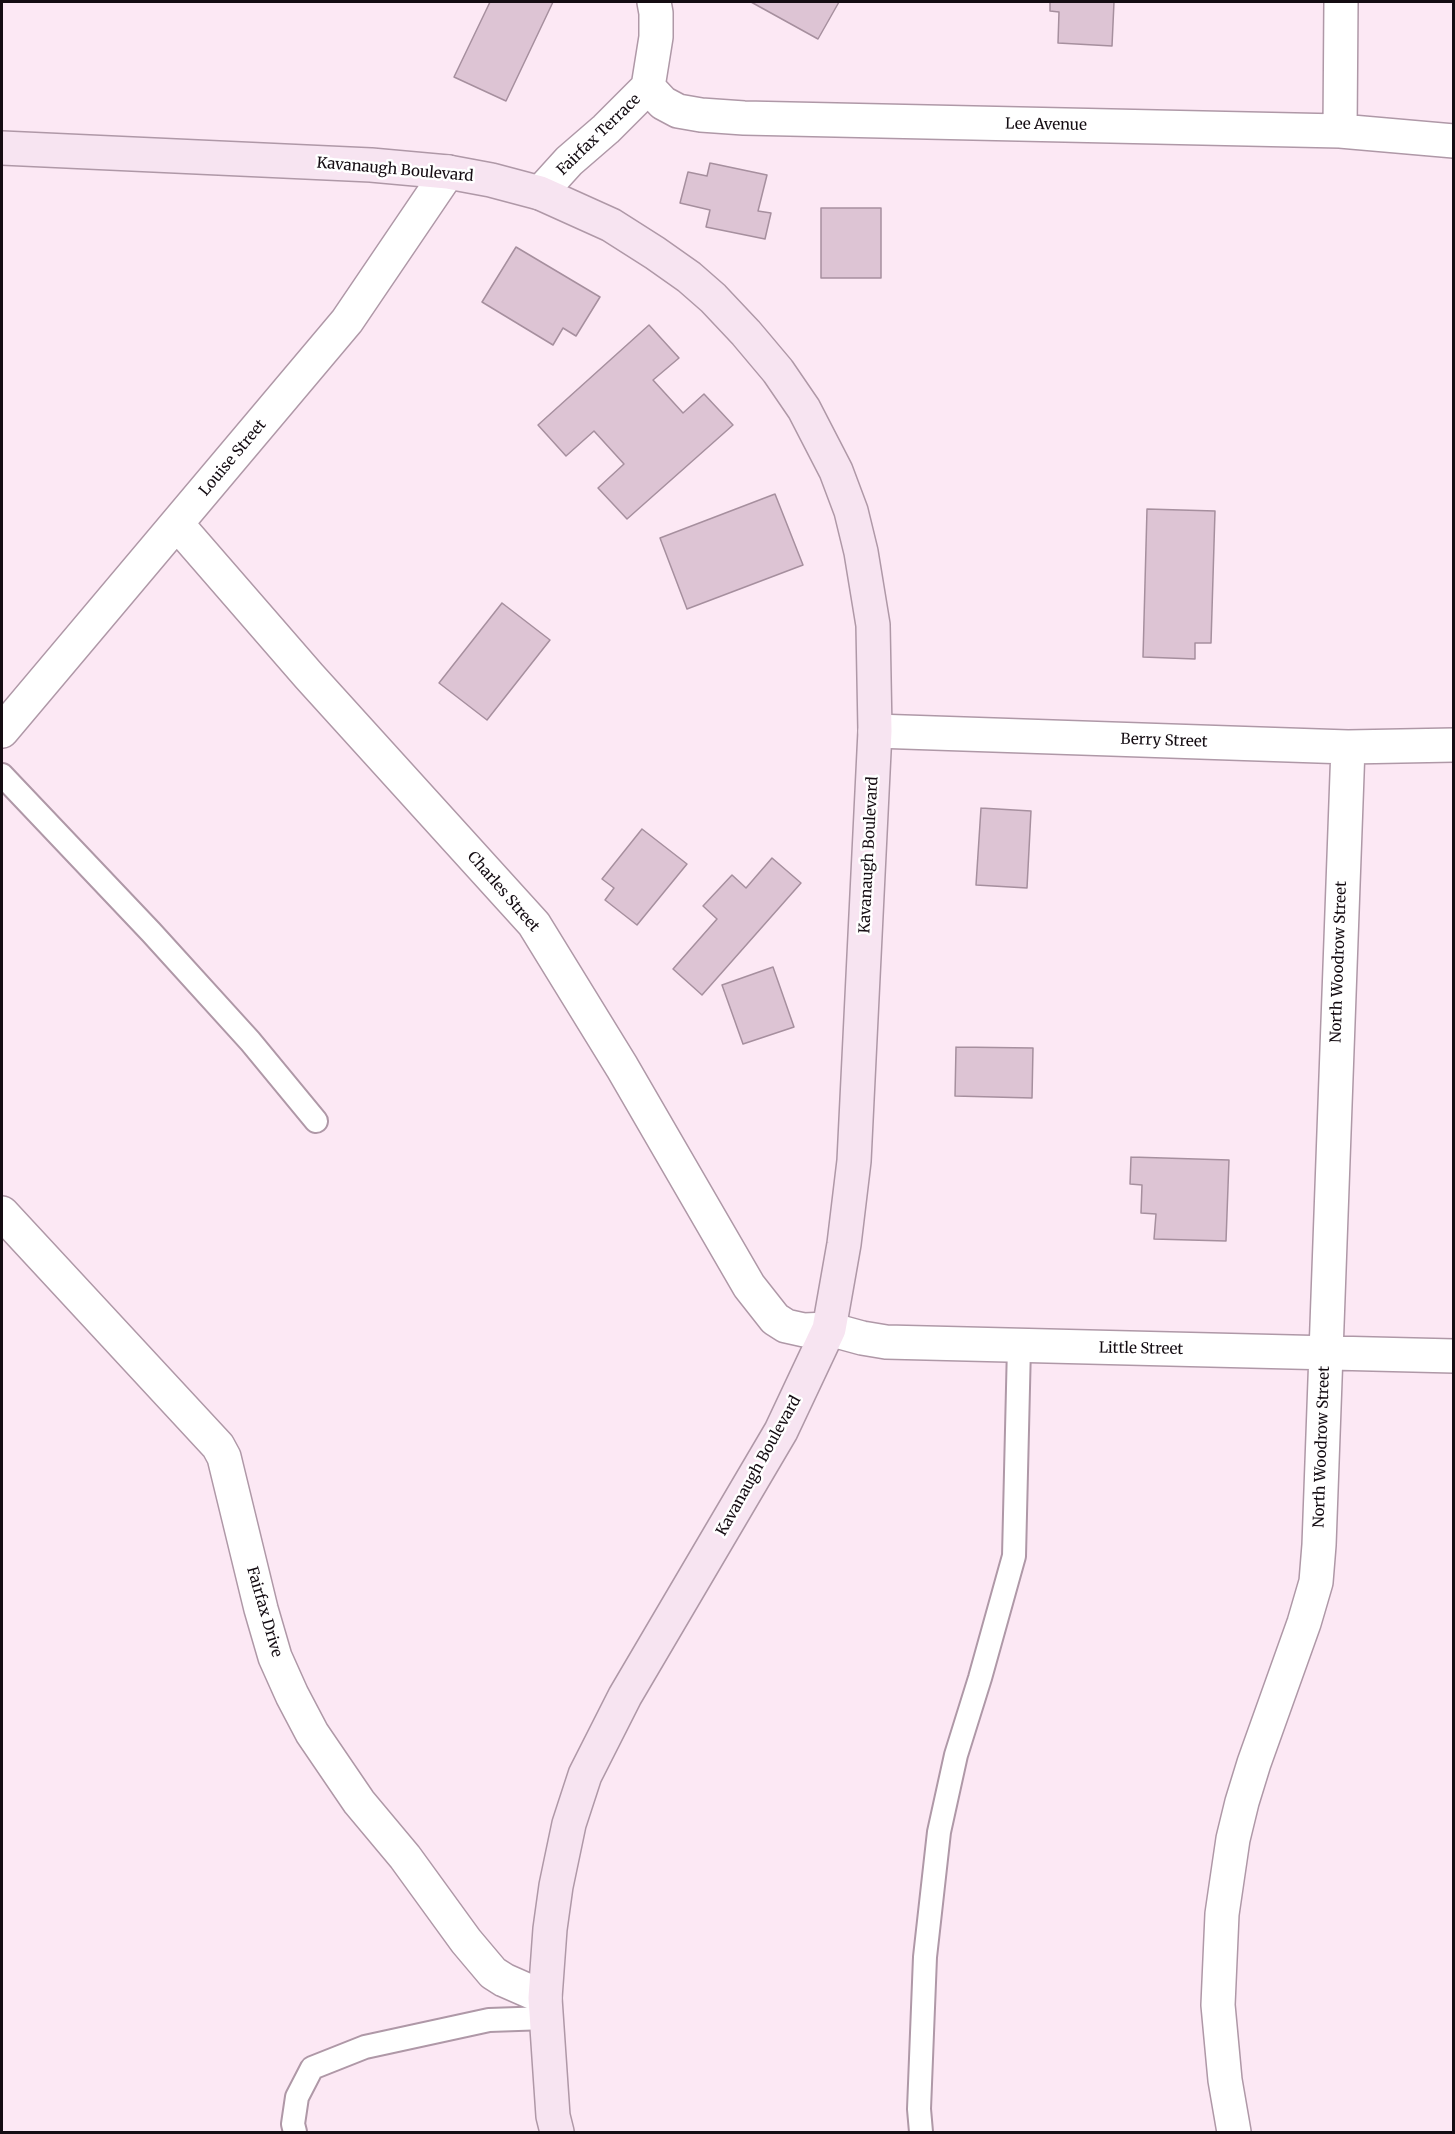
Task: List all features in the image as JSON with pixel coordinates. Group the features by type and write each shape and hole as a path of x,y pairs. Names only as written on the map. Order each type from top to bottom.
{"street":[{"name":"Fairfax Terrace","path":"540,193 569,161 606,129 648,87 656,38 654,2"},
{"path":"1340,131 1341,2"},
{"name":"Lee Avenue","path":"648,87 663,103 678,111 744,118 1340,131 1454,141"},
{"name":"Kavanaugh Boulevard","path":"2,148 371,165 448,172 540,193 611,225 656,252 713,298 778,371 804,409 836,471 851,511 861,552 873,625 875,731 854,1161 844,1244 829,1329 781,1431 625,1696 585,1775 569,1824 550,1929 546,2008 553,2116 557,2133"},
{"name":"Louise Street","path":"2,731 347,321 448,172"},
{"name":"Charles Street","path":"177,524 309,676 534,924 622,1066 749,1286 776,1319 786,1326 804,1330 829,1329"},
{"name":"Berry Street","path":"875,731 1348,747 1454,746"},
{"name":"North Woodrow Street","path":"1234,2133 1225,2080 1218,2005 1222,1914 1233,1839 1254,1763 1304,1623 1316,1582 1348,747"},
{"name":"Fairfax Drive","path":"2,1213 218,1446 224,1457 275,1657 312,1732 359,1802 405,1857 493,1974 546,2008"},
{"name":"Little Street","path":"829,1329 886,1342 1454,1356"}],"lane":[{"path":"2,776 220,1007 316,1121"},
{"path":"921,2133 918,2109 925,1957 939,1832 956,1755 1014,1556 1019,1346"},
{"path":"295,2133 293,2124 297,2097 312,2068 365,2047 546,2008"}],"building":[{"path":"490,2 553,2 506,101 454,77"},
{"path":"751,2 839,2 818,39"},
{"path":"1050,2 1114,2 1112,46 1058,43 1059,12 1050,11"},
{"path":"710,163 767,175 758,211 771,213 765,239 706,227 710,210 680,203 688,172 707,176"},
{"path":"821,208 881,208 881,278 821,278"},
{"path":"516,247 600,297 576,336 563,328 553,345 482,302"},
{"path":"649,325 679,358 653,380 683,413 704,394 733,425 627,519 598,488 624,464 594,431 566,456 538,425"},
{"path":"775,494 803,565 687,609 660,538"},
{"path":"1147,509 1215,511 1211,643 1195,643 1195,659 1143,657"},
{"path":"502,603 550,640 487,720 439,683"},
{"path":"981,808 1031,811 1027,888 976,885"},
{"path":"642,829 687,864 637,925 605,900 614,888 602,879"},
{"path":"772,858 801,883 702,995 673,969 717,919 703,906 732,875 746,888"},
{"path":"773,967 794,1027 743,1044 722,985"},
{"path":"956,1047 1033,1048 1032,1098 955,1096"},
{"path":"1131,1157 1229,1160 1226,1241 1154,1239 1156,1214 1141,1213 1142,1185 1130,1184"}]}
